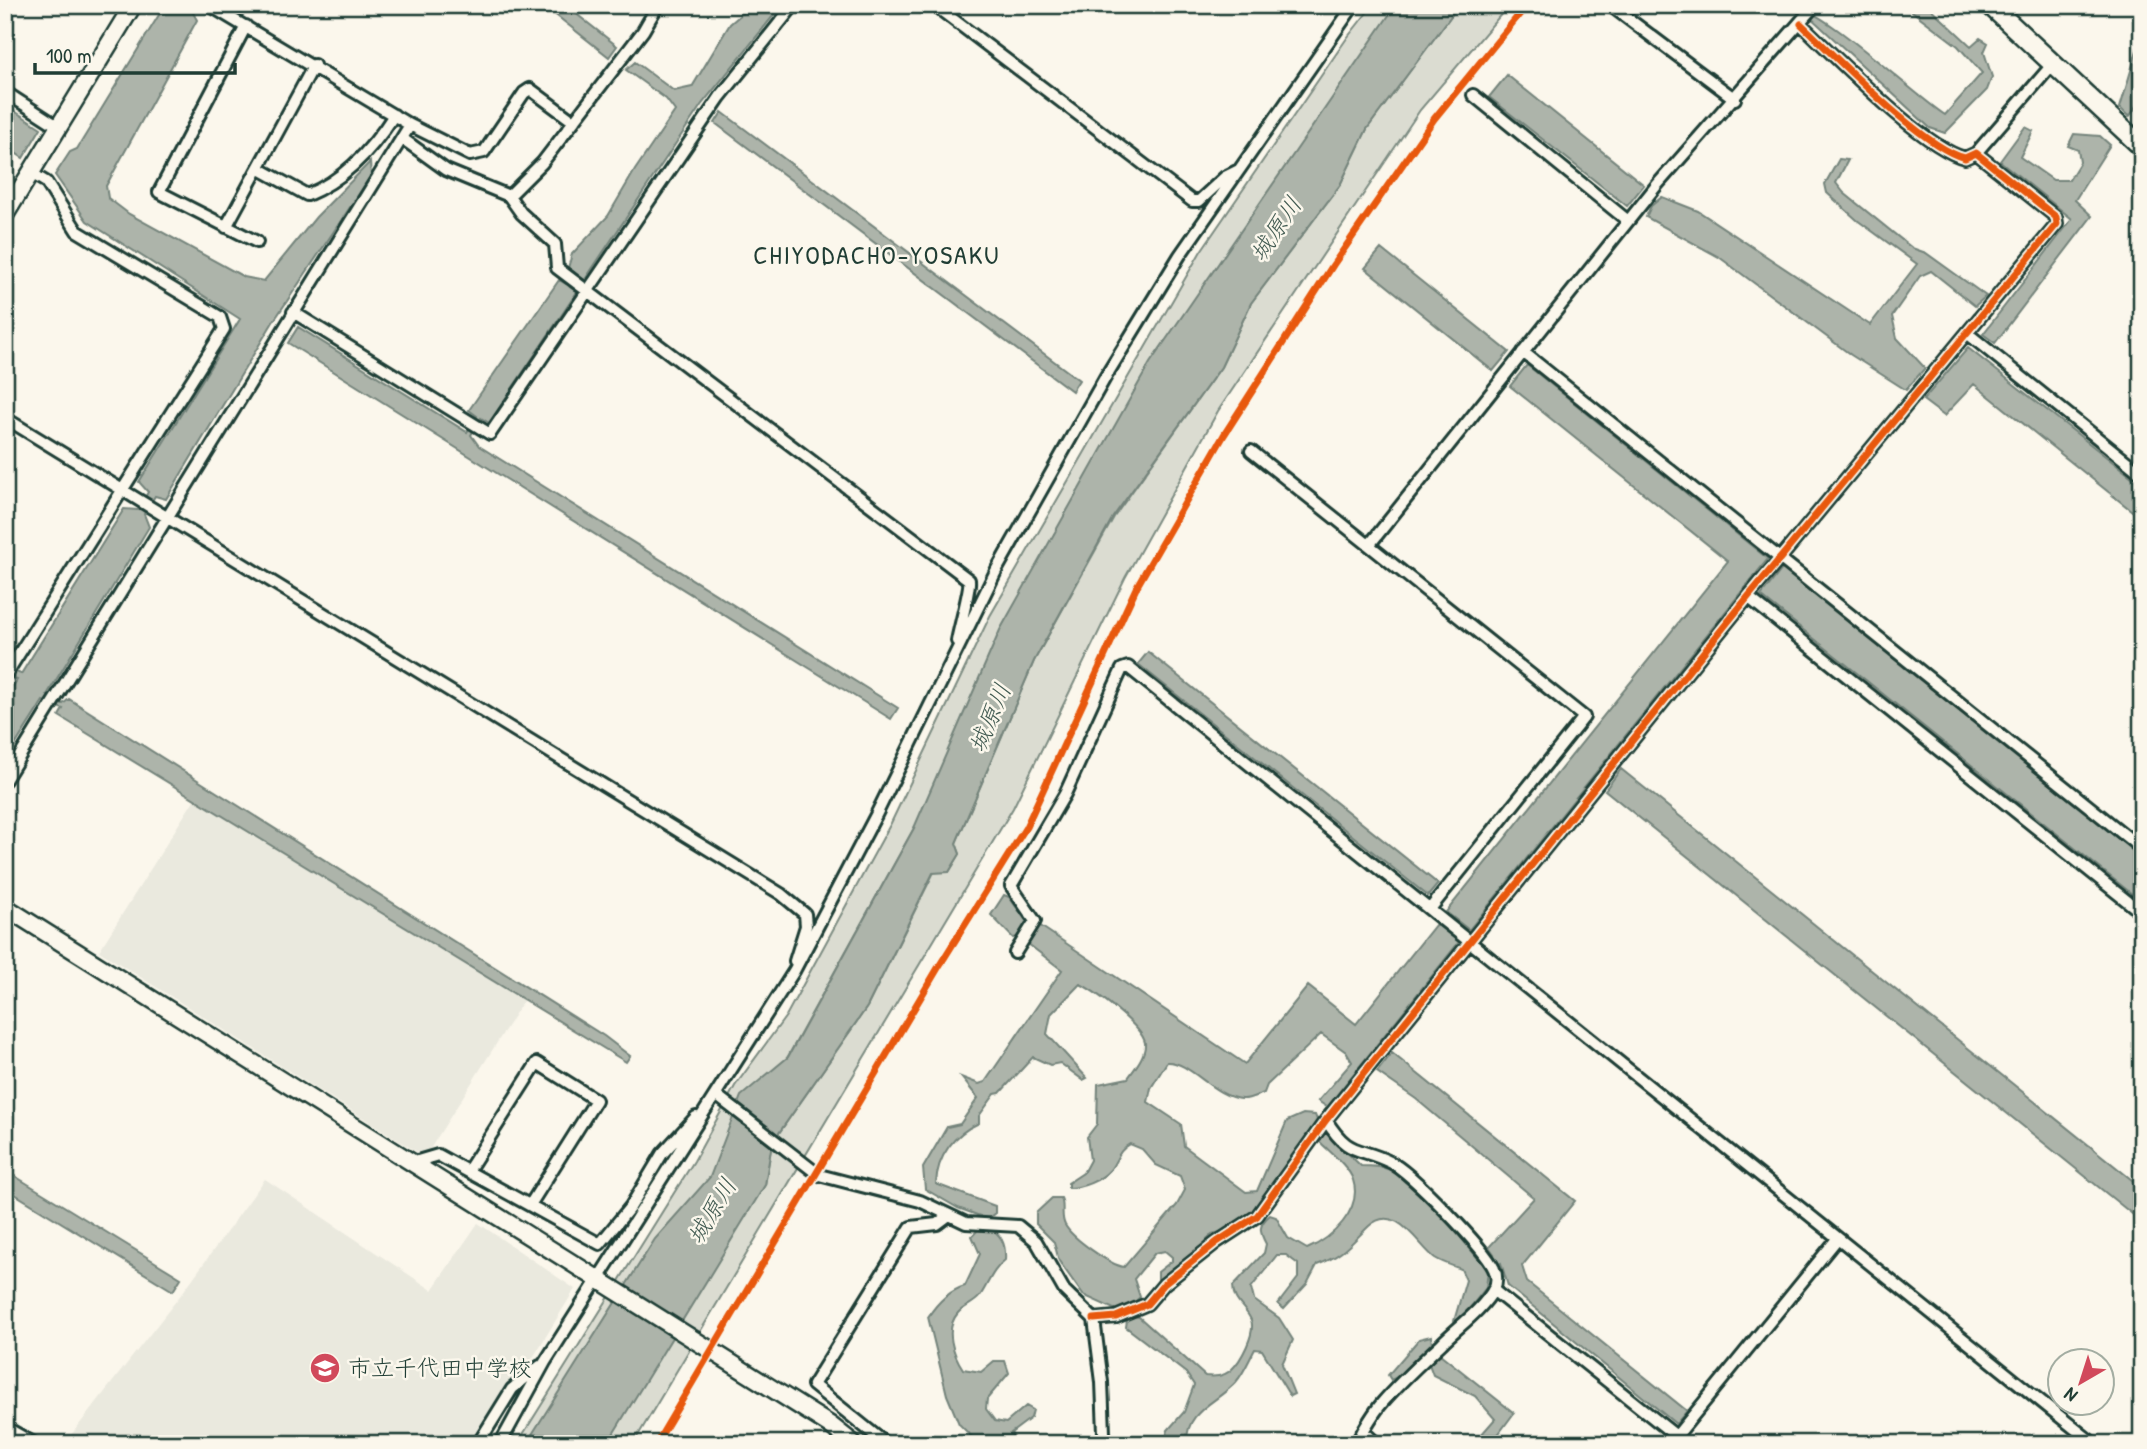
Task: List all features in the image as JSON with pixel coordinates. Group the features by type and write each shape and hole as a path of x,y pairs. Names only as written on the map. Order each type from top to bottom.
{"main road":[{"path":"1990,5 2142,147"}],"street":[{"path":"5,215 133,5"},
{"path":"509,196 542,163 643,31 658,5"},
{"path":"293,312 490,434 720,97 794,5"},
{"path":"934,5 1192,201 1199,201 1225,177 1240,170"},
{"path":"500,1444 545,1362 794,971 876,815 997,569 1106,376 1180,256 1354,5"},
{"path":"1610,5 1735,99"},
{"path":"214,6 410,125 477,156 484,152 524,93 530,89 573,121"},
{"path":"1370,544 1628,221 1808,14 1919,131 1951,155 1965,158 1976,153 2052,65"},
{"path":"246,26 159,192 257,242"},
{"path":"226,227 314,65"},
{"path":"5,92 59,127"},
{"path":"1473,95 1628,221"},
{"path":"258,168 307,195 323,188 374,146 394,115"},
{"path":"5,780 410,125"},
{"path":"403,139 446,170 509,196 520,213 555,244 557,268 969,580 971,586 962,610 955,651"},
{"path":"1094,1319 1115,1317 1147,1304 1164,1283 1217,1242 1257,1216 1326,1120 1945,355 1967,333 2057,224 2056,217 1976,153"},
{"path":"5,676 224,329 220,317 77,230 46,182 31,173"},
{"path":"1967,333 2142,474"},
{"path":"1523,352 2142,849"},
{"path":"5,418 782,894 805,914 806,926 797,947 794,971"},
{"path":"1251,450 1584,717 1430,909"},
{"path":"1748,597 2142,913"},
{"path":"1015,953 1035,921 1011,886 1065,794 1122,669 1128,667 2094,1444"},
{"path":"5,907 830,1425 855,1444"},
{"path":"468,1171 537,1063 596,1100 530,1205"},
{"path":"716,1095 818,1175 920,1201 966,1223 1018,1226 1036,1241 1064,1290 1094,1319 1108,1444"},
{"path":"411,1163 438,1155 600,1244 631,1206 662,1154 689,1122 702,1113"},
{"path":"1326,1120 1334,1133 1354,1151 1390,1161 1405,1171 1449,1214 1485,1257 1494,1268 1496,1281 1493,1290 1461,1327 1383,1401 1356,1444"},
{"path":"886,1444 813,1385 911,1227 937,1224 949,1214"},
{"path":"1493,1290 1673,1440 1837,1239"},
{"path":"478,1444 512,1389 545,1362"},
{"path":"5,1427 35,1444"},
{"path":"1363,1432 1377,1444"}],"shaded area":[{"path":"1373,5 1410,5 945,784 914,828 712,1194 544,1444 517,1444 694,1161 735,1086 786,1016 891,823 990,616 1201,251 1347,38"},
{"path":"1459,5 1509,5 1420,110 1218,411 1125,578 1013,808 633,1444 599,1444 765,1185 772,1143 867,1007 934,872 949,872 960,854 956,843 1034,661 1114,517 1221,367 1251,303 1340,185 1367,129"},
{"path":"199,792 527,995 425,1157 99,951"},
{"name":"市立千代田中学校","path":"265,1179 432,1290 478,1223 575,1289 480,1444 64,1444 183,1292"}],"water":[{"path":"165,5 189,5 197,20 106,186 108,198 129,214 244,277 264,281 316,217 370,162 371,176 273,322 166,499 155,496 144,514 149,527 47,695 63,704 69,699 604,1036 630,1056 626,1062 59,716 63,709 43,701 5,761 5,699 17,680 5,675 5,668 21,674 124,509 138,510 148,492 139,482 240,319 87,221 55,175 70,152 77,149"},
{"path":"543,5 565,5 617,46 609,57"},
{"path":"752,5 782,5 702,104 584,281 577,277 570,287 577,292 489,423 481,418 471,435 479,446 898,708 891,719 288,343 298,327 467,432 477,416 469,410 559,280 566,284 574,272 568,268 572,254 608,216 675,111 666,99 626,70 635,62 674,91 692,87 730,24"},
{"name":"城原川","path":"1396,5 1459,5 1367,129 1340,185 1251,303 1221,367 1113,517 1034,661 956,843 960,854 949,872 933,873 867,1007 772,1143 765,1185 607,1444 526,1444 655,1239 710,1177 741,1096 788,1057 914,828 1000,630 1150,363"},
{"path":"1789,5 1822,19 1945,115 1982,73 1958,46 1904,5 1927,5 1971,46 1980,38 1988,43 1984,52 1992,77 1987,90 1945,133 1930,128 1808,15"},
{"path":"2142,33 2141,88 2135,109 2129,117 2120,108"},
{"path":"1507,75 1644,185 1627,206 1489,97"},
{"path":"5,105 41,128 23,158 5,146"},
{"path":"722,112 1079,380 1072,391 715,123"},
{"path":"2025,127 2033,131 2020,157 2053,180 2069,180 2080,162 2078,150 2068,146 2074,134 2100,136 2110,145 2075,200 2092,216 1995,343 1983,334 2072,219 2000,161"},
{"path":"1839,159 1848,160 1836,183 1844,193 1912,248 1926,253 1986,296 1975,306 1931,271 1920,276 1892,316 1897,338 1925,368 1906,390 1851,355 1719,257 1646,217 1651,206 1662,197 1698,211 1870,325 1917,264 1857,220 1827,193 1825,184"},
{"path":"1381,249 1509,352 1493,371 1365,268"},
{"path":"1968,348 2142,485 2142,519 1974,384 1944,416 1923,400"},
{"path":"1527,365 1768,559 1469,930 1446,912 1728,561 1510,386"},
{"path":"1782,569 2142,858 2142,902 1761,596"},
{"path":"1148,652 1438,884 1428,896 1138,664"},
{"path":"1621,769 2142,1188 2142,1222 1605,790"},
{"path":"1004,895 1009,897 1034,932 1039,925 1245,1064 1308,986 1356,1024 1436,924 1459,942 1327,1107 1318,1101 1352,1062 1346,1052 1321,1034 1267,1085 1264,1093 1247,1099 1231,1097 1184,1067 1167,1062 1151,1088 1148,1102 1181,1124 1184,1146 1246,1192 1257,1191 1287,1121 1303,1114 1315,1115 1317,1120 1258,1209 1221,1232 1212,1234 1198,1251 1163,1279 1158,1280 1158,1272 1172,1261 1172,1257 1165,1251 1155,1253 1134,1279 1140,1297 1132,1305 1116,1310 1083,1295 1059,1261 1054,1242 1036,1224 1036,1213 1052,1198 1061,1198 1065,1225 1069,1230 1101,1256 1124,1267 1177,1205 1185,1190 1180,1176 1156,1165 1142,1149 1130,1144 1110,1170 1096,1181 1068,1188 1068,1183 1083,1173 1090,1160 1087,1137 1097,1124 1098,1084 1128,1078 1142,1057 1145,1043 1128,1019 1080,984 1051,1014 1047,1034 1087,1078 1083,1080 1060,1063 1050,1065 1033,1057 1000,1093 995,1094 979,1116 979,1123 962,1133 948,1147 937,1174 936,1184 995,1206 995,1213 990,1217 991,1229 1001,1238 1005,1251 1005,1260 994,1272 980,1296 954,1319 951,1334 956,1356 963,1369 981,1372 994,1361 1005,1361 1009,1373 987,1399 986,1409 995,1421 1006,1423 1026,1406 1033,1410 1031,1418 1011,1433 1018,1444 979,1444 959,1424 947,1395 928,1317 944,1298 965,1286 980,1254 972,1236 980,1228 980,1216 958,1208 925,1189 923,1168 947,1127 960,1124 978,1098 961,1077 979,1084 985,1082 1062,970 1019,937 1013,938 991,915"},
{"path":"1392,1053 1575,1201 1522,1266 1527,1282 1687,1411 1676,1424 1508,1286 1501,1263 1488,1270 1486,1288 1457,1324 1454,1321 1466,1280 1461,1269 1435,1258 1406,1228 1388,1219 1379,1220 1369,1226 1340,1253 1317,1265 1307,1284 1284,1309 1278,1304 1298,1278 1298,1264 1286,1255 1277,1255 1251,1288 1254,1300 1279,1318 1293,1340 1282,1364 1294,1394 1290,1396 1262,1350 1255,1349 1236,1382 1204,1408 1191,1423 1187,1444 1171,1444 1166,1438 1168,1430 1184,1412 1194,1385 1186,1373 1126,1327 1127,1320 1133,1316 1139,1317 1205,1376 1218,1376 1231,1370 1247,1346 1252,1326 1249,1315 1235,1297 1233,1286 1264,1253 1266,1244 1261,1228 1263,1222 1270,1215 1276,1217 1288,1238 1307,1249 1335,1231 1353,1202 1355,1191 1351,1175 1320,1142 1320,1135 1325,1133 1331,1137 1361,1166 1388,1169 1413,1186 1481,1262 1494,1254 1489,1247 1534,1198 1416,1099 1377,1072"},
{"path":"5,1170 181,1278 173,1291 5,1188"},
{"path":"1431,1336 1432,1344 1410,1371 1391,1380 1388,1375 1419,1339"},
{"path":"1440,1354 1514,1413 1491,1444 1473,1444 1495,1419 1475,1396 1433,1375 1429,1364"}],"cycle path":[{"path":"656,1444 938,968 1026,827 1137,586 1224,435 1333,265 1434,119 1527,5"},
{"path":"1094,1319 1116,1317 1147,1304 1164,1284 1217,1242 1257,1216 1326,1120 1748,597 2057,224 2056,217 1976,153 1965,158 1947,151 1904,120 1801,24"}],"place":[{"name":"市立千代田中学校","path":"325,1368"}],"district":[{"name":"CHIYODACHO-YOSAKU","path":"877,255"}]}
